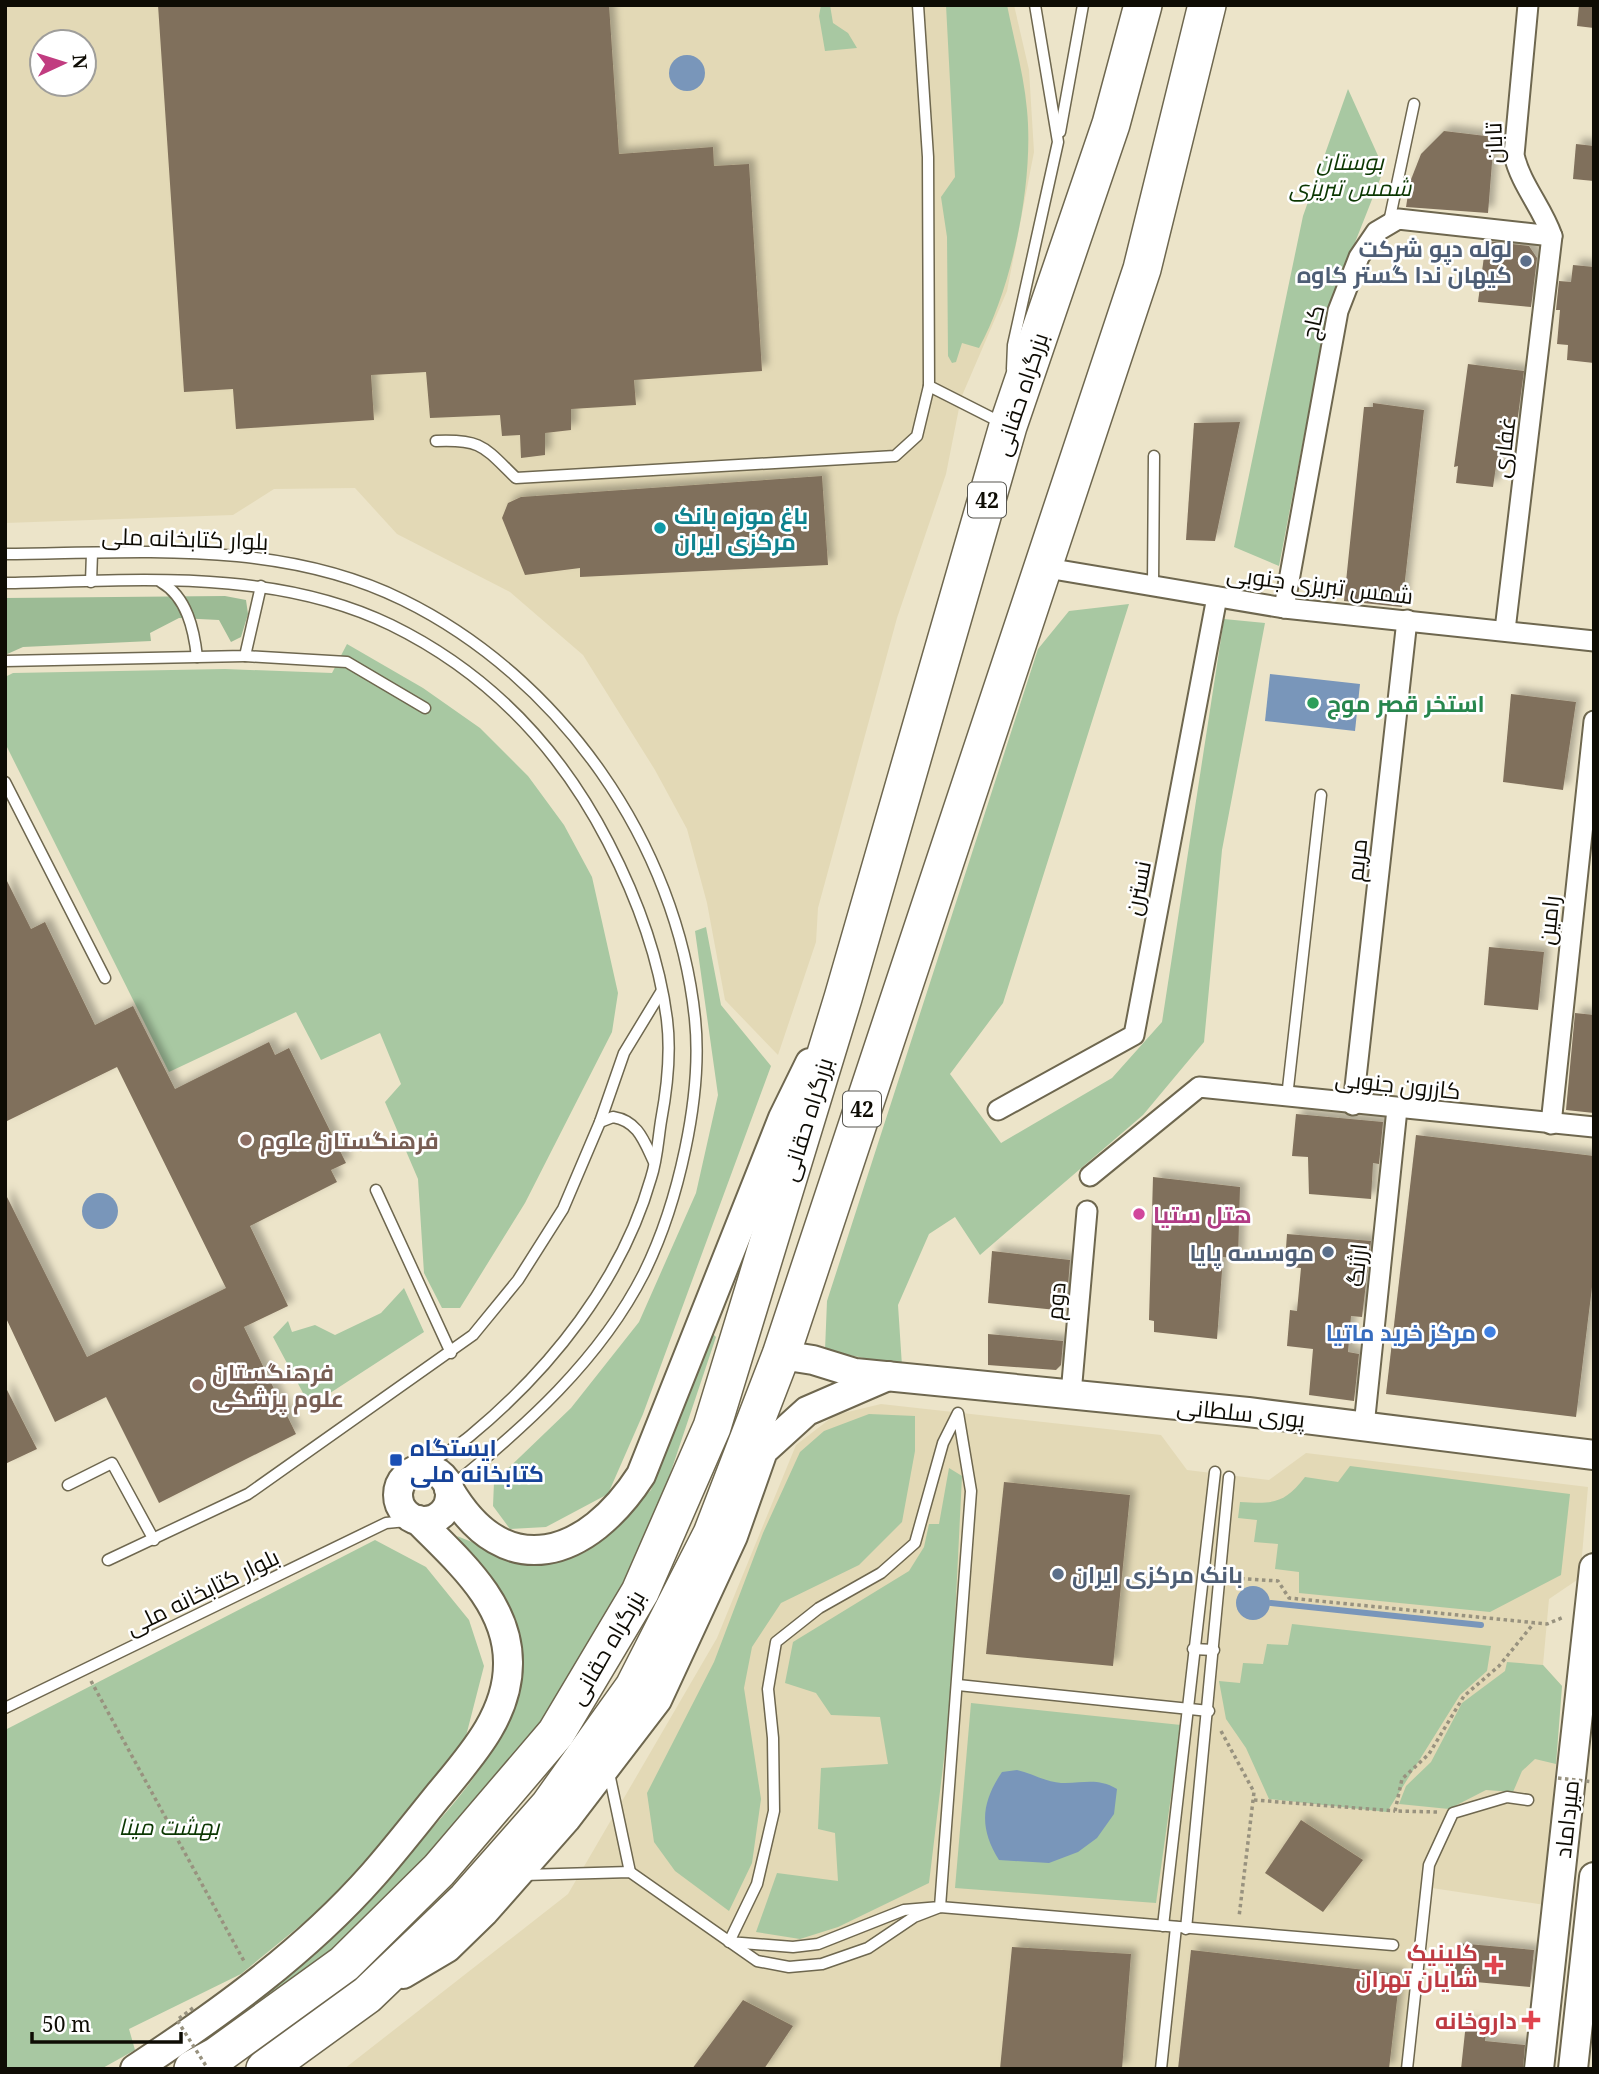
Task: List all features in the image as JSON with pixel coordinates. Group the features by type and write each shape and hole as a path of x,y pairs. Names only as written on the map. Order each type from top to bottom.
{"highway":[{"name":"بزرگراه حقانی","path":"193,2069 216,2056 344,1964 439,1870 556,1733 640,1592 712,1427 843,998 1008,426 1111,124 1143,5"},
{"name":"بزرگراه حقانی","path":"265,2069 367,1995 466,1900 549,1806 634,1687 712,1534 781,1355 1142,268 1207,5"}],"main road":[{"path":"135,2069 256,1983 319,1929 372,1876 481,1741 501,1707 509,1662 503,1632 492,1604 476,1579 418,1520 404,1511 400,1504 400,1488 409,1475 424,1469 433,1471 446,1481 460,1508 483,1530 513,1548 548,1549 584,1536 613,1513 640,1475 783,1118 843,998"},
{"name":"پوری سلطانی","path":"781,1355 813,1360 855,1373 1364,1426 1594,1455"},
{"path":"367,1995 447,1948 566,1819 657,1700 733,1536 763,1451 807,1411 888,1376"},
{"path":"418,1520 427,1521 443,1513 450,1497 449,1489"},
{"name":"میرداماد","path":"1539,2069 1594,1568"},
{"path":"1573,2069 1594,1877"}],"street":[{"name":"تابان","path":"1528,5 1514,155 1519,176 1542,209 1552,236 1549,270"},
{"path":"1389,222 1398,219 1552,236"},
{"name":"کاج","path":"1284,608 1338,311 1359,257 1376,232 1389,222"},
{"name":"غفارى","path":"1505,631 1549,270"},
{"name":"شمس تبریزی جنوبی","path":"1041,567 1284,608 1594,641"},
{"name":"نسترن","path":"999,1110 1134,1035 1217,597"},
{"name":"مریم","path":"1353,1105 1407,620"},
{"name":"رامین","path":"1550,1124 1594,721"},
{"name":"کازرون جنوبی","path":"1090,1176 1199,1087 1594,1128"},
{"name":"ارژنگ","path":"1364,1426 1398,1109"},
{"name":"دوم","path":"1071,1394 1087,1211"}],"lane":[{"path":"436,441 466,440 482,446 516,478 895,456 917,436 929,386 928,157 918,5"},
{"path":"1035,5 1058,142"},
{"path":"929,386 1008,426 1013,345 1058,142 1083,5"},
{"path":"1389,222 1414,104"},
{"path":"1153,586 1154,456"},
{"name":"بلوار کتابخانه ملی","path":"5,554 174,552 265,558 342,575 402,599 467,635 524,681 574,734 618,799 650,862 680,937 695,1020 693,1101 679,1186 643,1273 602,1339 552,1399 449,1489"},
{"path":"91,582 92,553"},
{"path":"158,580 170,587 194,625 197,657"},
{"name":"بلوار کتابخانه ملی","path":"5,583 158,580 261,586 334,602 390,625 451,659 505,702 551,751 593,814 625,874 652,945 667,1023 665,1098 652,1178 618,1260 579,1322 531,1380 468,1437 409,1475"},
{"path":"245,656 261,586"},
{"path":"5,662 245,656 347,662 425,708"},
{"path":"5,782 105,978"},
{"path":"1287,1097 1321,795"},
{"path":"108,1560 248,1494 452,1353 480,1327 518,1280 563,1209 600,1122 624,1053 661,992"},
{"path":"600,1122 613,1117 633,1124 641,1133 654,1162"},
{"path":"376,1191 452,1353"},
{"path":"729,1942 757,1884 774,1811 773,1738 768,1689 776,1642 819,1608 881,1573 915,1543 943,1443 958,1413 971,1490 940,1907"},
{"path":"68,1485 112,1463 154,1540"},
{"path":"1164,1926 1214,1472"},
{"path":"1161,2069 1209,1711 1229,1477"},
{"name":"بلوار کتابخانه ملی","path":"5,1708 386,1523 418,1520"},
{"path":"1193,1649 1214,1650"},
{"path":"958,1685 1209,1711"},
{"path":"607,1765 630,1872"},
{"path":"1407,2069 1429,1865 1453,1813 1507,1797 1528,1800"},
{"path":"516,1875 630,1872 757,1961 789,1967 822,1964 868,1948 914,1917 940,1907"},
{"path":"729,1942 793,1947 818,1944 904,1910 940,1907 1393,1945"}],"path":[{"path":"1221,1576 1278,1581 1289,1598 1534,1623 1547,1624 1589,1608"},
{"path":"1395,1811 1402,1779 1429,1754 1464,1696 1499,1665 1534,1623"},
{"path":"84,1669 256,1983"},
{"path":"1209,1711 1254,1792 1237,1933"},
{"path":"1558,1778 1594,1782"},
{"path":"1253,1800 1453,1813"},
{"path":"193,2008 177,2020 208,2069"}],"shaded area":[{"name":"باغ موزه بانک مرکزی ایران","path":"5,5 1014,5 1029,70 1034,152 1007,291 961,398 946,474 897,618 818,908 816,942 778,1055 725,1000 707,903 687,829 655,770 583,655 510,592 397,534 355,488 274,489 233,515 5,523"},
{"path":"881,1404 1161,1435 1187,1470 1269,1480 1306,1453 1588,1487 1580,1578 1549,1599 1543,1665 1562,1686 1545,1905 1432,1888 1408,2069 344,2069 568,1894 717,1638 796,1445 835,1415"}],"green space":[{"path":"821,5 830,5 833,23 848,33 857,48 825,51 819,16"},
{"path":"946,5 1007,5 1024,84 1028,138 1024,200 1002,294 979,348 962,343 956,362 952,363 948,356 947,237 941,197 955,177"},
{"name":"بوستان شمس تبریزی","path":"1348,89 1384,169 1328,311 1279,566 1234,547 1303,216"},
{"path":"225,596 246,600 248,614 241,637 231,642 219,620 179,618 150,633 151,641 23,647 5,655 5,598"},
{"path":"1129,604 1003,1003 950,1074 1001,1143 1112,1078 1162,1022 1224,619 1265,623 1222,850 1204,1042 1143,1115 980,1255 955,1217 929,1234 898,1305 902,1366 825,1350 827,1301 1038,649 1069,611"},
{"path":"347,644 423,688 480,728 528,776 564,825 592,877 618,993 612,1032 525,1203 460,1308 442,1308 424,1273 418,1179 385,1102 401,1084 380,1033 321,1060 296,1012 169,1072 5,743 5,677 13,673 225,669 332,673"},
{"path":"706,927 721,1005 771,1066 643,1414 608,1494 546,1527 510,1529 493,1506 494,1482 571,1408 639,1322 696,1193 718,1095 695,931"},
{"path":"404,1288 424,1332 310,1406 273,1337 288,1321 292,1332 315,1325 335,1335 381,1313"},
{"path":"707,1328 716,1337 649,1537 615,1614 521,1755 387,1909 259,2011 248,1997 378,1884 427,1834 470,1782 504,1730 521,1680 519,1634 500,1595 457,1536 522,1562 586,1552 651,1490"},
{"path":"869,1414 915,1416 915,1451 902,1522 859,1565 781,1603 752,1647 744,1688 761,1799 752,1863 729,1911 675,1871 654,1842 647,1793 714,1662 763,1533 800,1452 824,1431"},
{"path":"1350,1466 1570,1494 1561,1575 1490,1612 1299,1593 1299,1572 1275,1569 1278,1544 1254,1542 1257,1520 1238,1518 1240,1502 1261,1503 1277,1500 1291,1493 1305,1477 1338,1482"},
{"path":"949,1468 962,1476 951,1700 929,1883 838,1927 800,1939 756,1932 777,1873 838,1881 835,1833 818,1829 821,1768 888,1764 880,1717 831,1715 816,1693 785,1683 793,1642 909,1571 924,1547 929,1524 939,1524"},
{"name":"بهشت مينا","path":"375,1540 426,1567 469,1620 484,1666 465,1740 356,1880 241,1974 129,2029 135,2050 101,2069 5,2069 5,1730"},
{"path":"1292,1624 1491,1646 1487,1671 1460,1695 1387,1812 1269,1799 1246,1748 1226,1719 1219,1681 1240,1683 1243,1663 1263,1664 1267,1644 1288,1645"},
{"path":"1507,1662 1543,1665 1562,1686 1556,1764 1535,1759 1522,1771 1513,1792 1486,1790 1449,1809 1399,1804 1406,1786 1431,1762 1462,1703 1505,1671"},
{"path":"971,1703 1181,1725 1156,1903 955,1888"}],"water":[{"path":"687,55 700,60 705,73 700,86 687,91 674,86 669,73 674,60"},
{"name":"استخر قصر موج","path":"1270,674 1360,684 1355,731 1265,721"},
{"path":"100,1193 113,1198 118,1211 113,1224 100,1229 87,1224 82,1211 87,1198"},
{"path":"1253,1586 1265,1591 1270,1603 1265,1615 1253,1620 1241,1615 1236,1603 1241,1591"},
{"path":"1017,1770 1055,1782 1096,1782 1109,1785 1117,1789 1114,1814 1097,1838 1078,1852 1049,1863 999,1860 988,1837 985,1816 987,1805 1002,1772"}],"building":[{"path":"158,5 609,5 619,154 713,147 714,166 749,164 762,371 634,380 636,405 571,409 571,430 545,433 545,455 521,458 520,435 502,436 500,415 430,418 426,372 371,375 374,420 236,429 233,389 184,392"},
{"path":"1579,5 1594,5 1594,28 1577,26"},
{"path":"1444,131 1494,137 1488,213 1406,207 1410,182 1421,154"},
{"path":"1576,144 1594,146 1594,181 1573,179"},
{"path":"1486,241 1529,246 1537,258 1531,307 1478,302"},
{"path":"1573,265 1594,267 1594,363 1567,360 1568,345 1557,344 1559,281 1571,282"},
{"path":"1468,364 1524,371 1517,423 1504,422 1501,467 1496,466 1493,487 1456,483 1458,466 1454,467"},
{"path":"1373,403 1424,410 1402,607 1344,601 1364,407 1373,407"},
{"path":"1240,422 1215,541 1186,540 1194,423"},
{"path":"822,476 828,565 580,577 580,568 525,575 502,518 508,503 521,497"},
{"path":"1511,694 1576,702 1563,790 1503,782"},
{"path":"5,877 31,929 45,922 95,1025 133,1006 175,1089 269,1042 275,1055 289,1048 346,1163 331,1170 337,1182 250,1226 288,1306 244,1327 296,1434 159,1503 106,1397 55,1422 5,1316 5,1193 87,1357 226,1288 117,1067 5,1122"},
{"path":"1489,947 1544,952 1538,1010 1484,1005"},
{"path":"1575,1013 1594,1015 1594,1113 1566,1110"},
{"path":"1296,1114 1383,1122 1379,1164 1373,1163 1371,1199 1309,1194 1308,1157 1292,1156"},
{"name":"مرکز خرید ماتیا","path":"1416,1135 1594,1156 1594,1271 1576,1417 1386,1394"},
{"path":"1153,1177 1240,1187 1238,1259 1223,1257 1217,1339 1154,1332 1154,1321 1149,1320"},
{"path":"1287,1234 1371,1241 1362,1317 1351,1316 1348,1352 1359,1354 1354,1401 1309,1395 1313,1349 1287,1346 1290,1310 1297,1311 1301,1268 1289,1267 1285,1262"},
{"path":"992,1251 1070,1260 1066,1311 988,1303"},
{"path":"988,1334 1063,1341 1061,1365 1056,1370 988,1365"},
{"path":"5,1386 37,1449 5,1464"},
{"name":"بانک مرکزی ایران","path":"1004,1482 1130,1495 1113,1666 986,1654"},
{"path":"1301,1820 1363,1860 1323,1912 1265,1873"},
{"name":"کلینیک شایان تهران","path":"1457,1943 1534,1950 1530,1987 1454,1980"},
{"path":"1012,1947 1131,1954 1122,2069 1000,2069"},
{"path":"1191,1950 1400,1974 1389,2069 1178,2069"},
{"path":"743,2000 793,2026 764,2069 692,2069"},
{"path":"1466,2023 1487,2025 1485,2041 1525,2045 1523,2069 1461,2069"}],"waterway":[{"path":"1271,1603 1481,1625"}],"place":[{"name":"لوله دپو شرکت کیهان ندا گستر کاوه","path":"1526,261"},
{"name":"باغ موزه بانک مرکزی ایران","path":"660,528"},
{"name":"استخر قصر موج","path":"1313,703"},
{"name":"فرهنگستان علوم","path":"246,1140"},
{"name":"هتل ستیا","path":"1139,1214"},
{"name":"موسسه پایا","path":"1328,1252"},
{"name":"مرکز خرید ماتیا","path":"1490,1332"},
{"name":"فرهنگستان علوم پزشکی","path":"198,1385"},
{"name":"ایستگاه کتابخانه ملی","path":"396,1460"},
{"name":"بانک مرکزی ایران","path":"1058,1574"},
{"name":"کلینیک شایان تهران","path":"1494,1965"},
{"name":"داروخانه","path":"1531,2020"}]}
